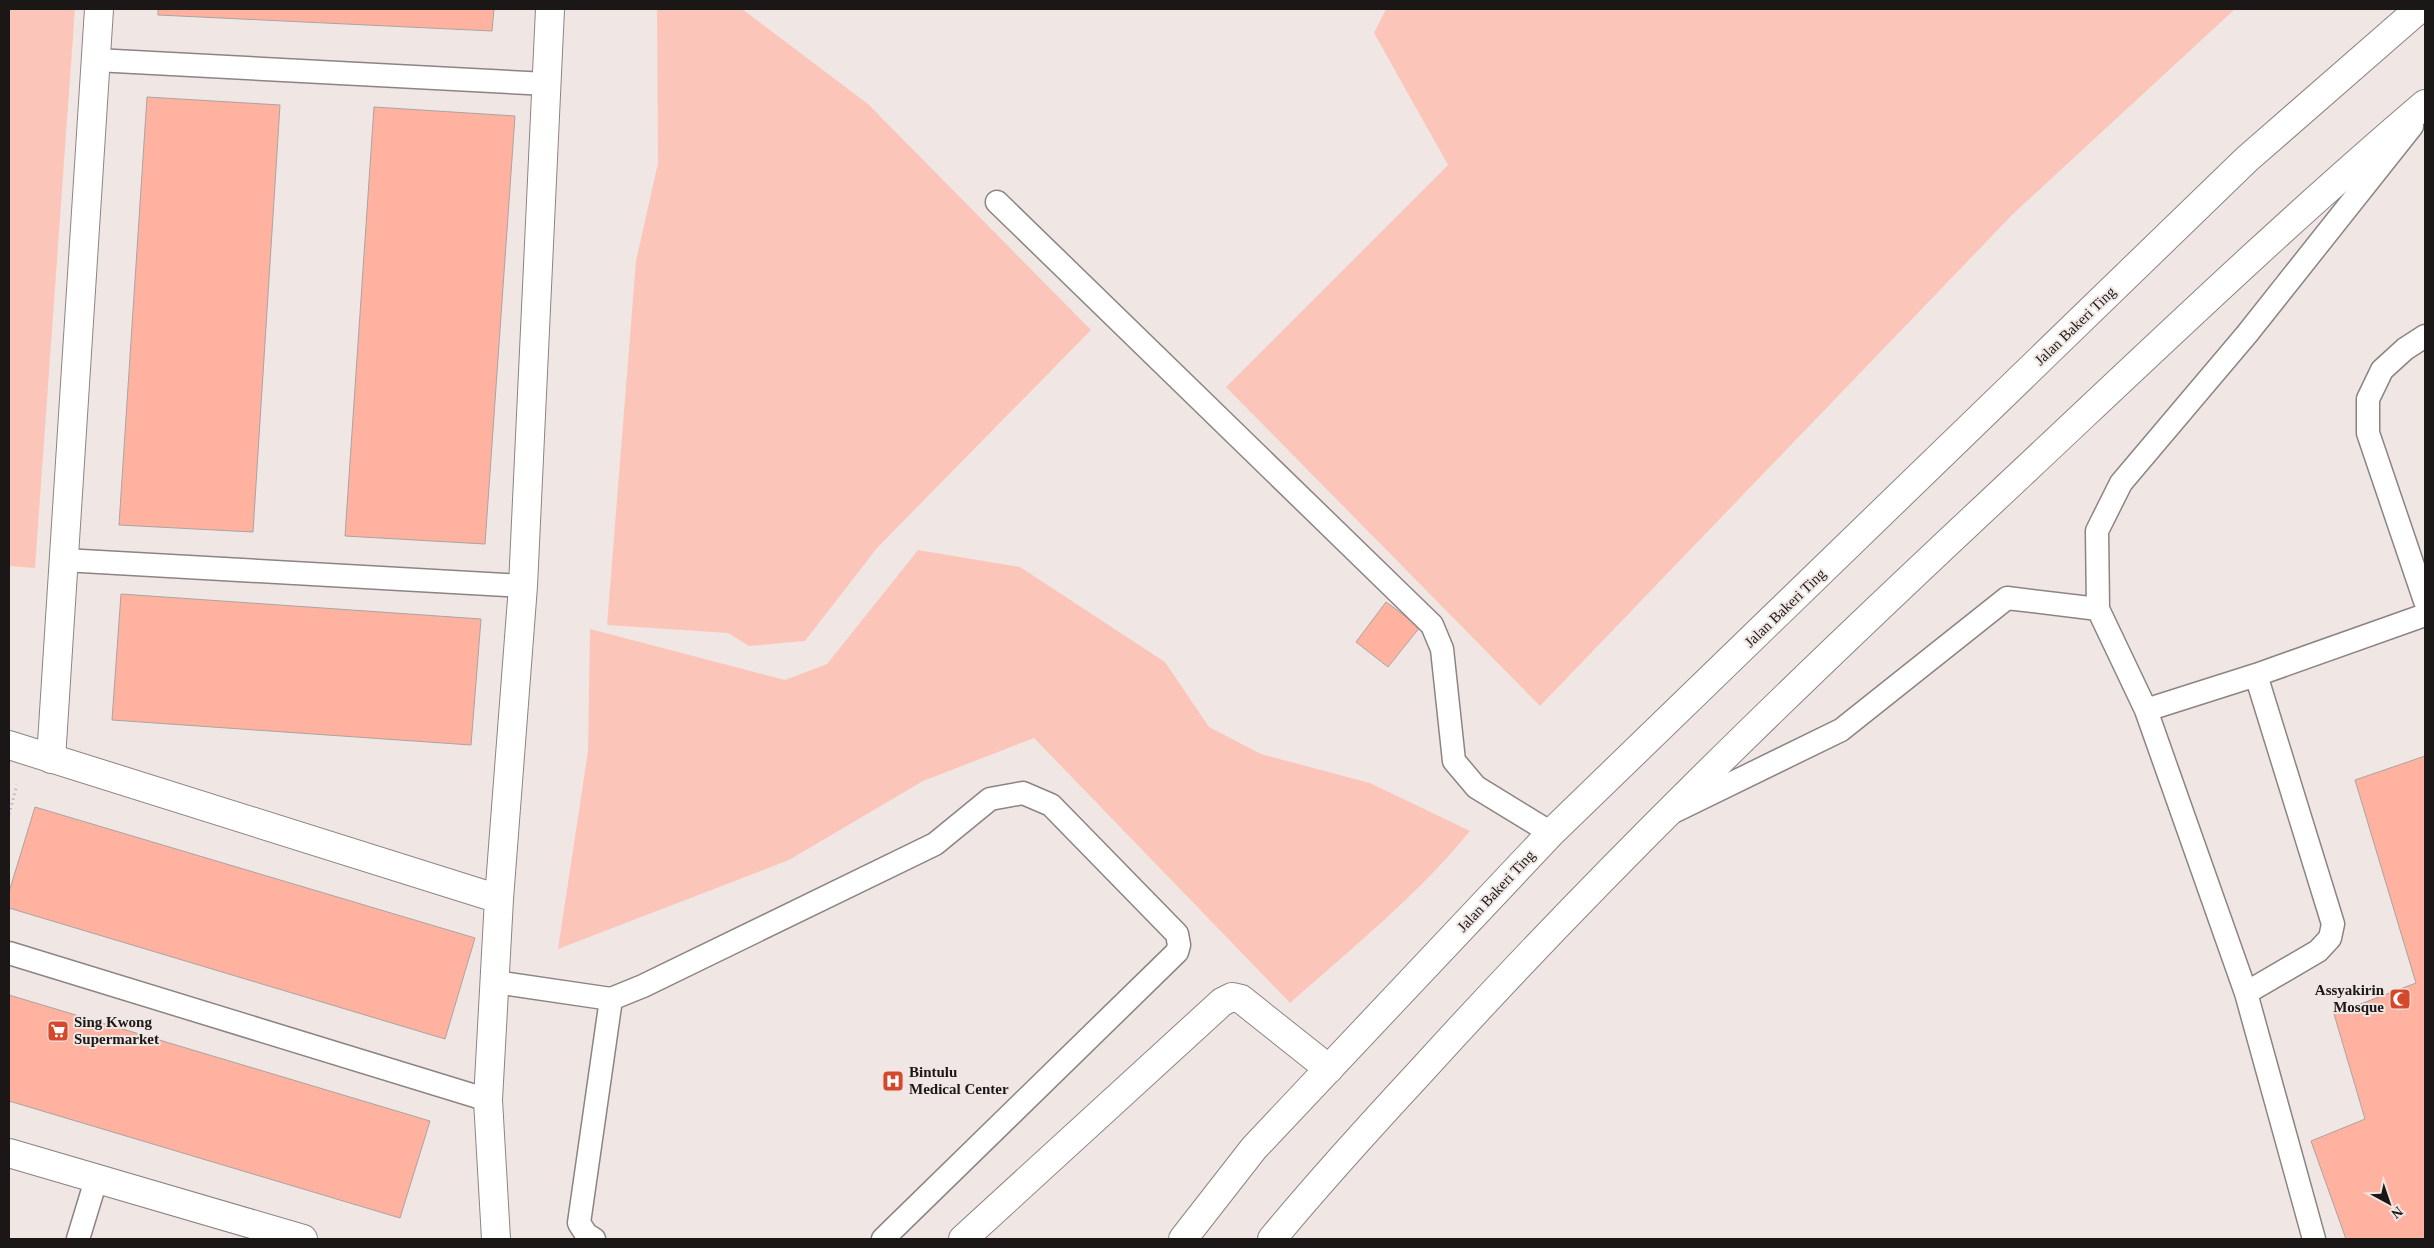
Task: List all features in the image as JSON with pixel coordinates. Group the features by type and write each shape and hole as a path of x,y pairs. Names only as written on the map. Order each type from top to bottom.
{"main road":[{"path":"51,759 99,9"},
{"path":"496,1239 488,1100 499,899 523,586 550,9"},
{"name":"Jalan Bakeri Ting","path":"1183,1239 1254,1148 1551,833 2247,159 2419,9"},
{"path":"1272,1239 1318,1183 1483,1003 1660,819 1840,643 2292,221 2425,104"},
{"path":"9,745 499,899"},
{"path":"963,1239 1214,1008 1232,997 1241,1000 1329,1069"},
{"path":"9,1153 96,1180 304,1239"}],"lane":[{"path":"96,60 547,84"},
{"path":"2314,1239 2246,994 2146,710 2098,609 2097,531 2121,483 2247,334 2425,109"},
{"path":"997,202 1432,625 1442,649 1454,761 1476,787 1551,833"},
{"path":"2425,336 2405,349 2382,370 2368,399 2368,433 2425,601"},
{"path":"64,560 523,586"},
{"path":"1660,819 1841,730 2007,598 2098,609"},
{"path":"2146,710 2256,675 2425,616"},
{"path":"2246,994 2318,951 2330,938 2333,924 2256,675"},
{"path":"495,982 611,999 643,986 935,844 990,799 1023,793 1051,805 1177,934 1180,945 1177,952 1112,1017 883,1239"},
{"path":"9,953 488,1100"},
{"path":"594,1239 586,1234 579,1223 611,999"},
{"path":"78,1239 96,1180"}],"shaded area":[{"path":"9,9 75,9 35,568 9,566"},
{"path":"657,9 742,9 868,104 1091,330 877,548 805,641 749,646 728,633 607,625 636,261 658,163"},
{"path":"1386,9 2235,9 2013,214 1540,706 1226,387 1448,165 1374,33"},
{"path":"918,550 1020,567 1165,662 1209,727 1261,754 1370,783 1470,831 1450,855 1407,899 1290,1003 1034,738 923,781 789,860 558,949 588,751 590,629 785,680 827,664"}],"building":[{"path":"158,9 494,9 492,31 158,15"},
{"path":"147,97 280,105 253,532 119,525"},
{"path":"374,107 515,116 485,544 345,536"},
{"path":"121,594 481,619 471,745 112,720"},
{"path":"1386,602 1420,627 1388,667 1356,642"},
{"name":"Assyakirin Mosque","path":"2425,756 2425,1239 2346,1239 2311,1141 2365,1119 2334,1014 2416,983 2355,780"},
{"path":"35,807 475,938 445,1039 9,908 9,892"},
{"path":"9,995 430,1121 400,1218 9,1101"}],"place":[{"name":"Assyakirin Mosque","path":"2400,999"},
{"name":"Sing Kwong Supermarket","path":"58,1031"},
{"name":"Bintulu Medical Center","path":"893,1081"}]}
